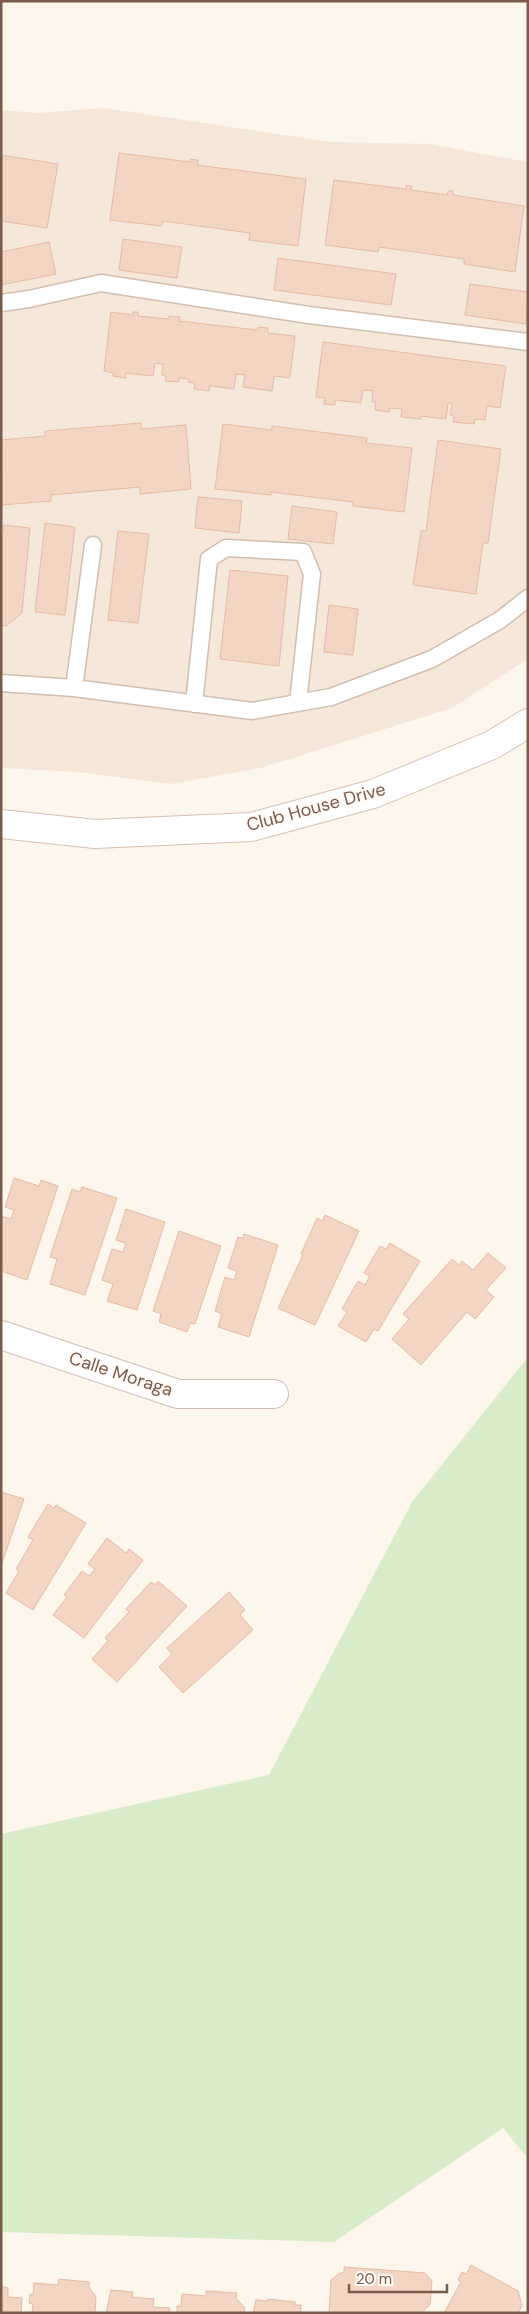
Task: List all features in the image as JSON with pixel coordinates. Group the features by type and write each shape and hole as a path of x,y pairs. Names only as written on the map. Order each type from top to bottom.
{"street":[{"name":"Club House Drive","path":"1,824 95,834 251,827 373,794 492,745 528,723"},
{"name":"Calle Moraga","path":"1,1334 178,1394 274,1394"}],"lane":[{"path":"1,302 29,299 101,282 309,315 528,342"},
{"path":"74,688 93,545"},
{"path":"194,704 209,559 226,548 303,552 312,574 298,703"},
{"path":"1,683 74,688 252,711 331,697 432,659 500,620 528,598"}],"shaded area":[{"path":"104,108 331,142 429,144 528,162 528,659 452,708 261,768 170,784 78,772 1,768 1,110 37,113"}],"green space":[{"path":"528,1357 528,2159 503,2128 334,2242 1,2232 1,1834 269,1775 412,1502"}],"building":[{"path":"119,153 190,162 190,159 198,160 197,165 306,179 298,246 249,240 250,233 163,221 162,226 110,220"},
{"path":"1,155 58,164 47,228 1,221"},
{"path":"334,180 406,189 406,185 412,186 411,190 447,195 448,191 453,191 453,195 524,206 515,272 464,264 464,259 379,247 378,252 325,245"},
{"path":"123,239 182,247 177,278 119,270"},
{"path":"49,242 56,274 1,285 1,252"},
{"path":"278,258 396,274 391,305 274,290"},
{"path":"470,284 528,292 526,324 465,315"},
{"path":"111,312 133,315 133,312 138,312 138,316 168,319 169,316 180,317 179,321 257,330 258,327 268,328 268,333 295,336 290,378 274,376 272,391 243,387 245,375 236,374 234,389 210,386 209,391 194,389 195,383 188,382 189,379 179,378 179,382 165,381 166,376 162,375 163,364 155,363 153,376 126,373 126,378 113,376 114,373 104,371"},
{"path":"323,342 506,366 500,408 487,406 485,420 475,419 474,424 453,422 454,416 450,415 452,403 448,403 446,419 421,416 421,419 401,417 402,409 389,408 389,412 375,410 376,402 372,402 373,391 363,390 361,403 335,400 335,405 324,404 325,398 316,397"},
{"path":"141,423 141,429 186,425 191,489 140,494 140,487 51,495 51,501 2,505 1,440 45,436 45,431"},
{"path":"223,424 272,430 272,426 367,438 366,443 412,448 404,512 353,506 353,502 271,492 271,495 215,489"},
{"path":"438,440 501,449 488,543 483,543 476,594 413,585 421,531 426,531"},
{"path":"198,497 242,501 239,533 195,528"},
{"path":"292,506 337,512 333,544 288,539"},
{"path":"45,523 75,527 65,615 35,612"},
{"path":"4,525 30,528 22,613 6,626 1,625 1,532 4,532"},
{"path":"118,531 149,534 138,623 108,620"},
{"path":"230,570 288,576 279,666 220,659"},
{"path":"329,605 358,609 353,655 324,652"},
{"path":"14,1178 39,1186 41,1180 58,1186 27,1280 1,1271 1,1216 11,1219 14,1210 5,1207"},
{"path":"82,1187 117,1198 85,1295 50,1284 57,1259 50,1257 72,1189 80,1192"},
{"path":"126,1209 165,1222 137,1310 107,1301 113,1284 102,1280 112,1249 123,1252 126,1243 116,1240"},
{"path":"325,1215 359,1231 315,1325 278,1308 303,1255 301,1254 317,1218 322,1221"},
{"path":"179,1231 221,1246 195,1324 190,1323 187,1332 159,1322 161,1314 153,1311"},
{"path":"244,1234 278,1245 249,1337 218,1327 222,1314 215,1311 225,1277 234,1280 237,1271 228,1268 238,1237 243,1238"},
{"path":"390,1243 420,1261 378,1331 374,1329 366,1342 338,1326 347,1312 342,1309 358,1281 365,1285 370,1276 364,1273 380,1246 386,1249"},
{"path":"488,1253 506,1268 486,1290 494,1297 475,1319 467,1312 421,1365 392,1339 409,1319 403,1314 452,1259 459,1265 462,1261 473,1270"},
{"path":"1,1492 24,1499 1,1566"},
{"path":"48,1504 54,1508 56,1505 86,1523 33,1610 6,1593 19,1571 16,1569 33,1540 28,1537"},
{"path":"107,1538 126,1553 129,1549 143,1560 84,1638 53,1615 67,1597 64,1595 82,1571 89,1576 95,1569 88,1564"},
{"path":"158,1581 187,1606 117,1682 92,1659 108,1641 105,1638 129,1612 126,1609 151,1582 155,1585"},
{"path":"229,1592 245,1610 240,1615 253,1630 183,1693 159,1667 172,1654 167,1648"},
{"path":"471,2265 518,2291 522,2305 518,2313 444,2313 461,2282 458,2280 462,2272 466,2274"},
{"path":"344,2267 425,2273 432,2281 430,2305 421,2313 329,2313 331,2280 340,2273 344,2273"},
{"path":"59,2279 89,2282 89,2287 96,2297 95,2313 32,2313 33,2304 29,2303 30,2294 33,2295 34,2283 58,2285"},
{"path":"1,2286 8,2288 8,2297 22,2298 21,2313 1,2313"},
{"path":"111,2290 133,2292 132,2297 154,2299 153,2307 170,2308 169,2313 106,2313"},
{"path":"206,2291 237,2293 236,2298 245,2308 244,2313 177,2313 177,2306 181,2306 182,2294 206,2296"},
{"path":"268,2299 295,2302 295,2305 301,2305 301,2312 304,2313 253,2313 256,2300 267,2301"}]}
